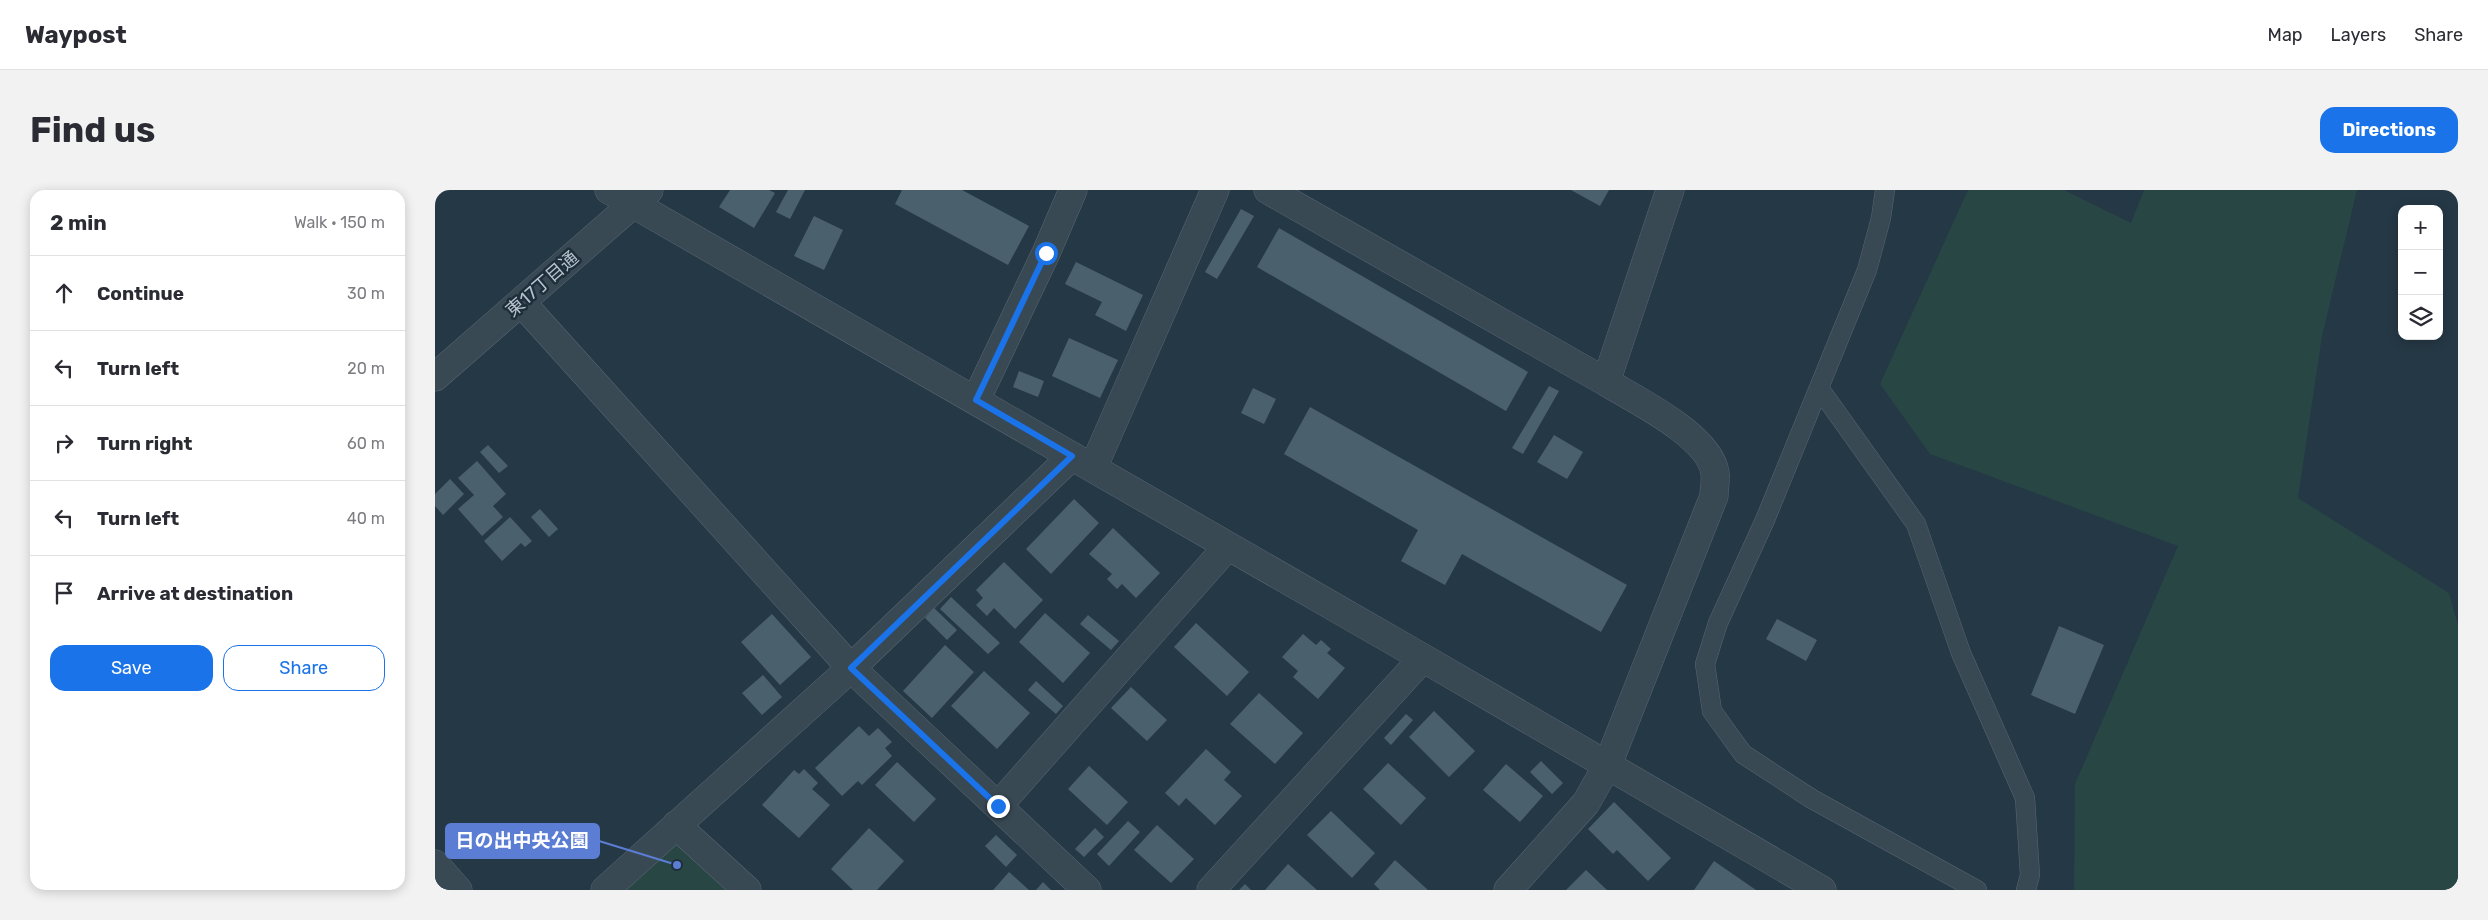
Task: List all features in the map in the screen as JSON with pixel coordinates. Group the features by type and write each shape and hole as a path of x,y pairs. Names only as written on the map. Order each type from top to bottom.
{"street":[{"path":"609,190 642,197 976,400 1608,764 1808,887"},
{"path":"976,400 1046,253 1073,190"},
{"path":"605,890 1083,462 1215,190"},
{"path":"1269,190 1606,382 1690,434 1711,460 1715,474 1714,496 1608,764 1586,803 1507,890"},
{"path":"1606,382 1670,190"},
{"name":"東17丁目通","path":"435,377 642,197"},
{"path":"521,302 851,668 1087,890"},
{"path":"998,806 1228,546"},
{"path":"1211,890 1423,658"},
{"path":"676,825 747,890"},
{"path":"435,864 458,890"}],"lane":[{"path":"1885,190 1881,218 1867,270 1765,520 1719,623 1705,664 1712,711 1743,754 1812,799 1977,890"},
{"path":"1819,388 1916,524 1961,653 2025,798 2030,876 2026,890"}],"green space":[{"path":"1968,190 2064,190 2131,223 2144,190 2357,190 2322,336 2298,498 2449,593 2458,625 2458,890 2074,890 2075,784 2178,546 1930,454 1880,384"},
{"path":"677,840 731,890 623,890"}],"building":[{"path":"730,190 769,190 775,193 754,228 719,207"},
{"path":"788,190 805,190 790,219 776,212"},
{"path":"902,190 962,190 1029,226 1008,265 895,204"},
{"path":"1571,190 1609,190 1600,206"},
{"path":"1241,209 1254,216 1217,279 1205,272"},
{"path":"814,216 843,230 824,270 794,256"},
{"path":"1279,228 1528,372 1506,411 1257,267"},
{"path":"1076,262 1143,295 1126,331 1095,315 1102,302 1065,284"},
{"path":"1069,338 1118,360 1100,398 1052,376"},
{"path":"1019,371 1044,381 1038,397 1013,387"},
{"path":"1549,386 1559,391 1523,454 1512,448"},
{"path":"1253,388 1276,399 1264,424 1241,413"},
{"path":"1310,407 1627,585 1601,632 1462,554 1445,585 1401,561 1418,530 1284,454"},
{"path":"1554,435 1583,452 1567,479 1537,462"},
{"path":"488,445 508,466 499,473 480,452"},
{"path":"477,461 506,494 493,506 503,517 482,536 458,509 474,495 458,478"},
{"path":"450,479 464,494 443,515 435,506 435,494"},
{"path":"1074,499 1099,523 1051,574 1026,549"},
{"path":"540,509 558,529 549,537 531,517"},
{"path":"510,517 532,541 525,547 521,543 502,561 484,541"},
{"path":"1113,528 1160,573 1136,598 1122,584 1117,589 1107,579 1112,574 1089,554"},
{"path":"1004,562 1043,600 1015,629 994,608 987,616 976,605 983,598 976,590"},
{"path":"951,597 1000,643 988,654 940,609"},
{"path":"934,608 957,630 947,640 925,618"},
{"path":"1045,613 1090,653 1063,683 1019,642"},
{"path":"772,614 811,657 780,685 741,642"},
{"path":"1088,615 1119,641 1111,650 1080,624"},
{"path":"1777,619 1817,640 1806,661 1766,639"},
{"path":"1196,623 1249,672 1227,696 1174,647"},
{"path":"2059,626 2104,645 2075,714 2031,695"},
{"path":"1303,634 1316,645 1321,640 1331,649 1327,653 1345,668 1318,699 1293,677 1298,671 1282,657"},
{"path":"945,645 974,672 932,718 903,691"},
{"path":"984,671 1030,713 997,749 951,706"},
{"path":"763,675 782,697 762,715 742,693"},
{"path":"1036,681 1063,706 1056,714 1028,690"},
{"path":"1131,687 1167,720 1147,741 1111,708"},
{"path":"1259,693 1303,733 1275,764 1230,724"},
{"path":"1434,711 1475,751 1449,777 1409,737"},
{"path":"1406,714 1413,720 1391,745 1384,738"},
{"path":"859,726 869,736 878,728 892,742 885,748 892,756 862,785 858,781 842,796 815,768"},
{"path":"1206,749 1231,772 1224,780 1242,796 1215,825 1186,798 1179,806 1165,793"},
{"path":"1541,761 1563,783 1552,794 1530,772"},
{"path":"897,762 936,799 914,822 875,785"},
{"path":"1388,763 1426,798 1401,825 1363,789"},
{"path":"1506,764 1543,796 1520,822 1483,790"},
{"path":"1089,766 1128,802 1107,825 1068,789"},
{"path":"804,769 818,783 812,789 830,805 799,838 762,805 794,770 799,774"},
{"path":"1614,802 1671,858 1648,881 1617,850 1613,854 1588,829"},
{"path":"1331,811 1375,853 1352,878 1307,835"},
{"path":"1128,821 1140,832 1109,866 1097,854"},
{"path":"1157,825 1194,859 1171,883 1134,850"},
{"path":"869,828 904,861 877,890 853,890 831,869"},
{"path":"1095,828 1104,837 1084,857 1075,849"},
{"path":"996,835 1017,855 1006,867 985,846"},
{"path":"1395,860 1428,890 1380,890 1374,884"},
{"path":"1714,861 1756,890 1694,890"},
{"path":"1288,864 1317,890 1265,890"},
{"path":"1586,870 1607,890 1566,890"},
{"path":"1009,872 1029,890 993,890"},
{"path":"1043,882 1051,890 1036,890"},
{"path":"1245,884 1251,890 1239,890"}],"place":[{"name":"日の出中央公園","path":"677,865"}],"route":[{"path":"998,806 851,668 1072,456 976,400 1046,253"}]}
